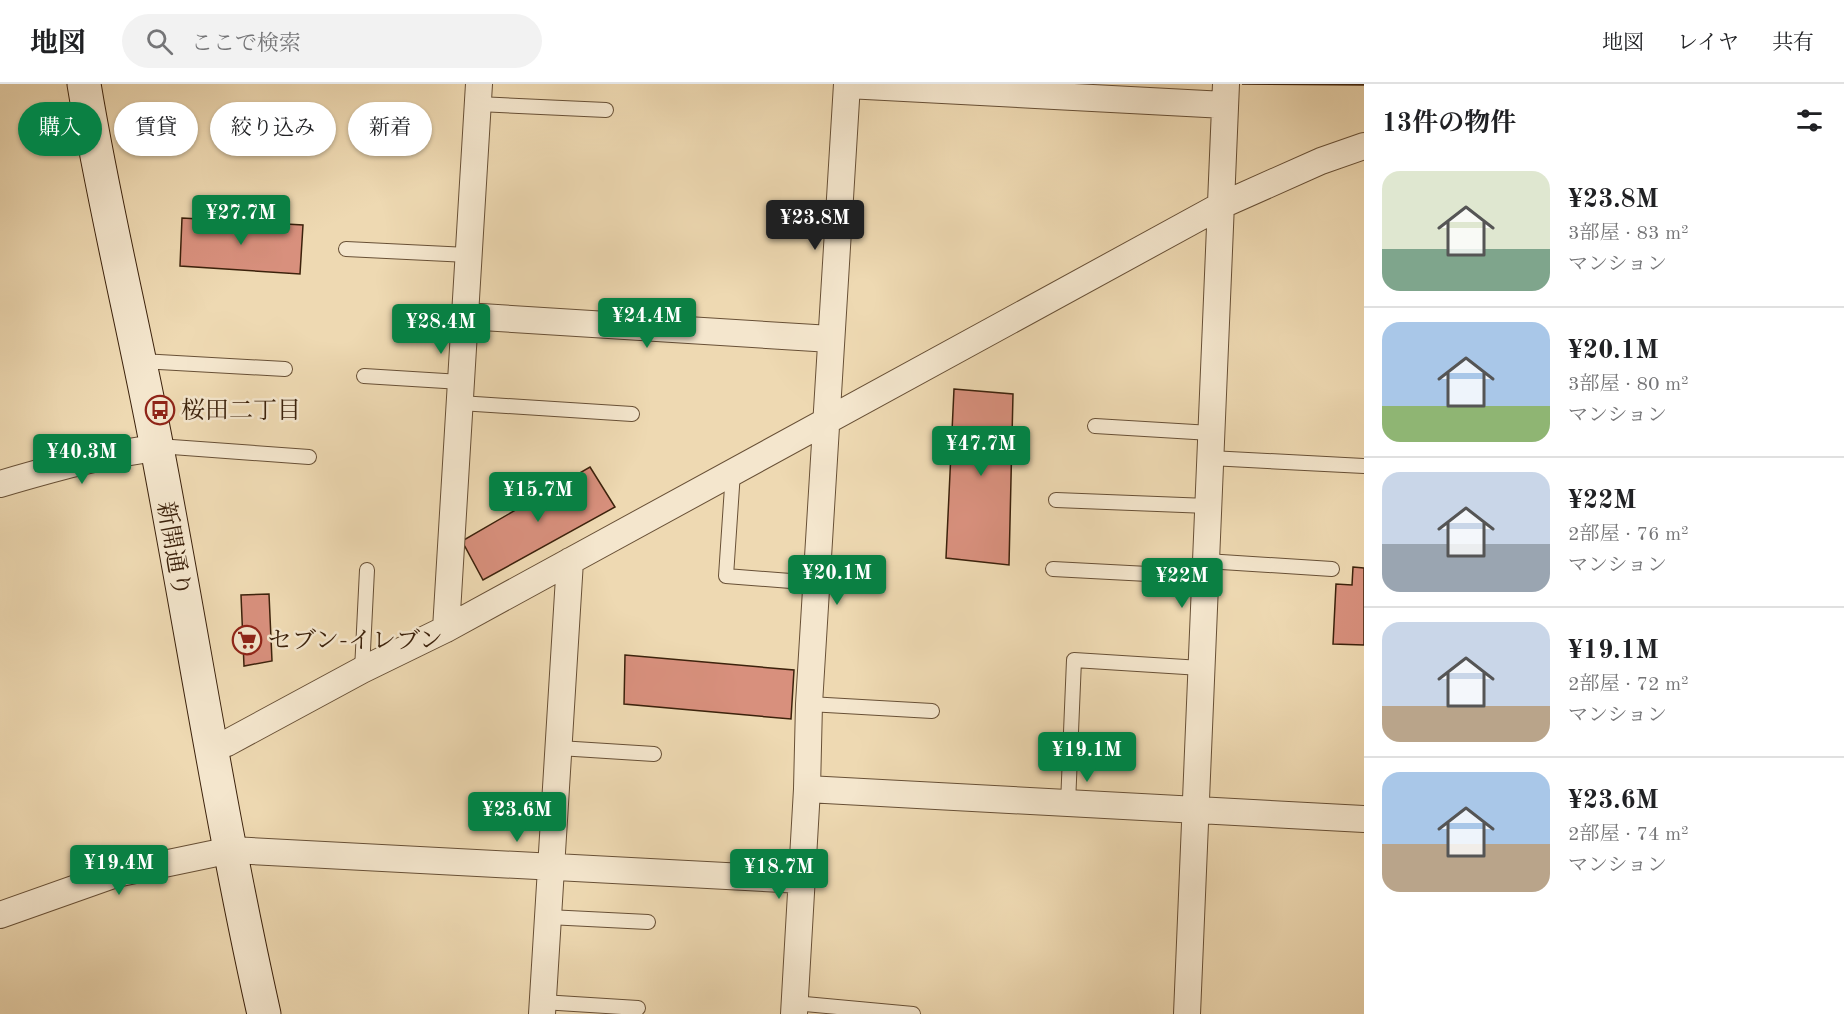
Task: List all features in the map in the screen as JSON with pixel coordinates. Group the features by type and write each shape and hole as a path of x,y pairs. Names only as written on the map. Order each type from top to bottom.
{"street":[{"name":"新開通り","path":"84,84 95,151 157,448 242,917 264,1014"},
{"path":"794,1009 807,789 808,704 847,84 1225,94 1187,1014"},
{"path":"446,629 478,94"},
{"path":"210,748 227,743 362,670 446,629 1220,206 1321,161 1364,146"},
{"path":"465,316 831,339"},
{"path":"0,484 115,455 157,448"},
{"path":"542,1008 570,561"},
{"path":"807,789 1364,819"},
{"path":"0,915 116,874 231,850 802,880"}],"lane":[{"path":"478,94 606,110"},
{"path":"346,249 468,255"},
{"path":"139,361 285,369"},
{"path":"364,376 460,392 632,414"},
{"path":"1095,426 1210,446 1364,466"},
{"path":"157,448 172,447 309,457"},
{"path":"733,472 726,576 816,584"},
{"path":"1056,500 1208,506"},
{"path":"1053,569 1332,568"},
{"path":"362,670 367,570"},
{"path":"1068,804 1074,660 1202,668"},
{"path":"808,704 932,711"},
{"path":"559,748 654,754"},
{"path":"548,917 648,922"},
{"path":"542,1008 638,1008"},
{"path":"794,1009 913,1014"}],"building":[{"path":"1242,84 1364,84 1364,85"},
{"path":"182,218 303,225 300,274 180,266"},
{"path":"954,389 1013,394 1009,565 946,558"},
{"path":"590,467 615,507 483,580 462,541"},
{"path":"1353,567 1364,568 1364,645 1333,644 1336,584 1352,585"},
{"path":"269,594 272,661 244,666 241,595"},
{"path":"625,655 794,670 791,719 624,704"}],"place":[{"name":"桜田二丁目","path":"160,410"},
{"name":"セブン-イレブン","path":"247,640"}]}
